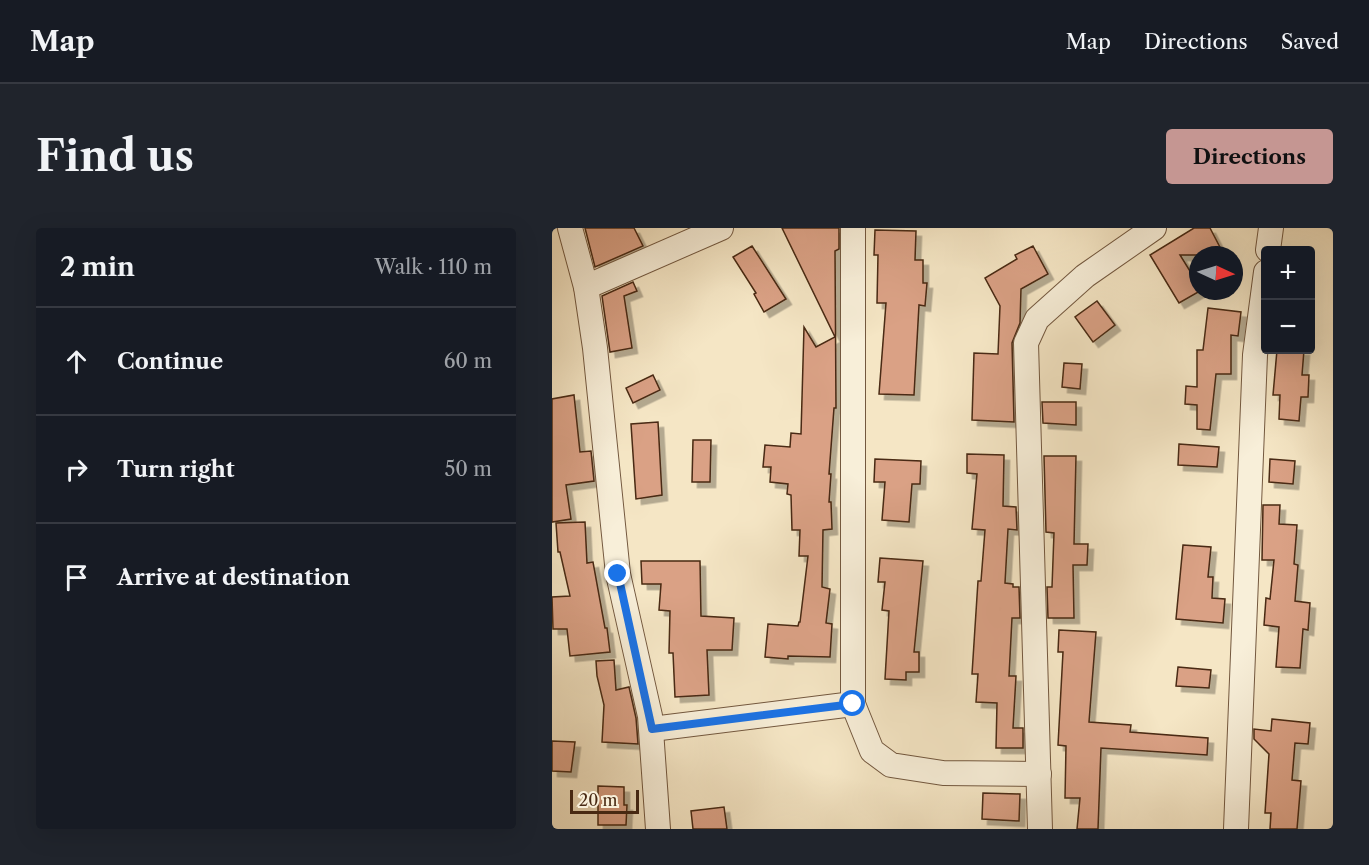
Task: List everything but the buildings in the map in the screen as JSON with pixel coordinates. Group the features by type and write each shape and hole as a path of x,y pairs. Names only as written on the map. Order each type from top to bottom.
{"street":[{"path":"570,228 586,287 595,348 618,574 652,729 658,829"},
{"path":"586,287 721,228"},
{"path":"854,228 853,704 872,751 891,765 943,773 1039,774"},
{"path":"1040,829 1026,343 1036,319 1085,276 1154,228"},
{"path":"1269,246 1271,228"},
{"path":"1236,829 1256,355 1263,300"},
{"path":"652,729 853,704"}],"route":[{"path":"618,574 652,729 853,704"}]}
